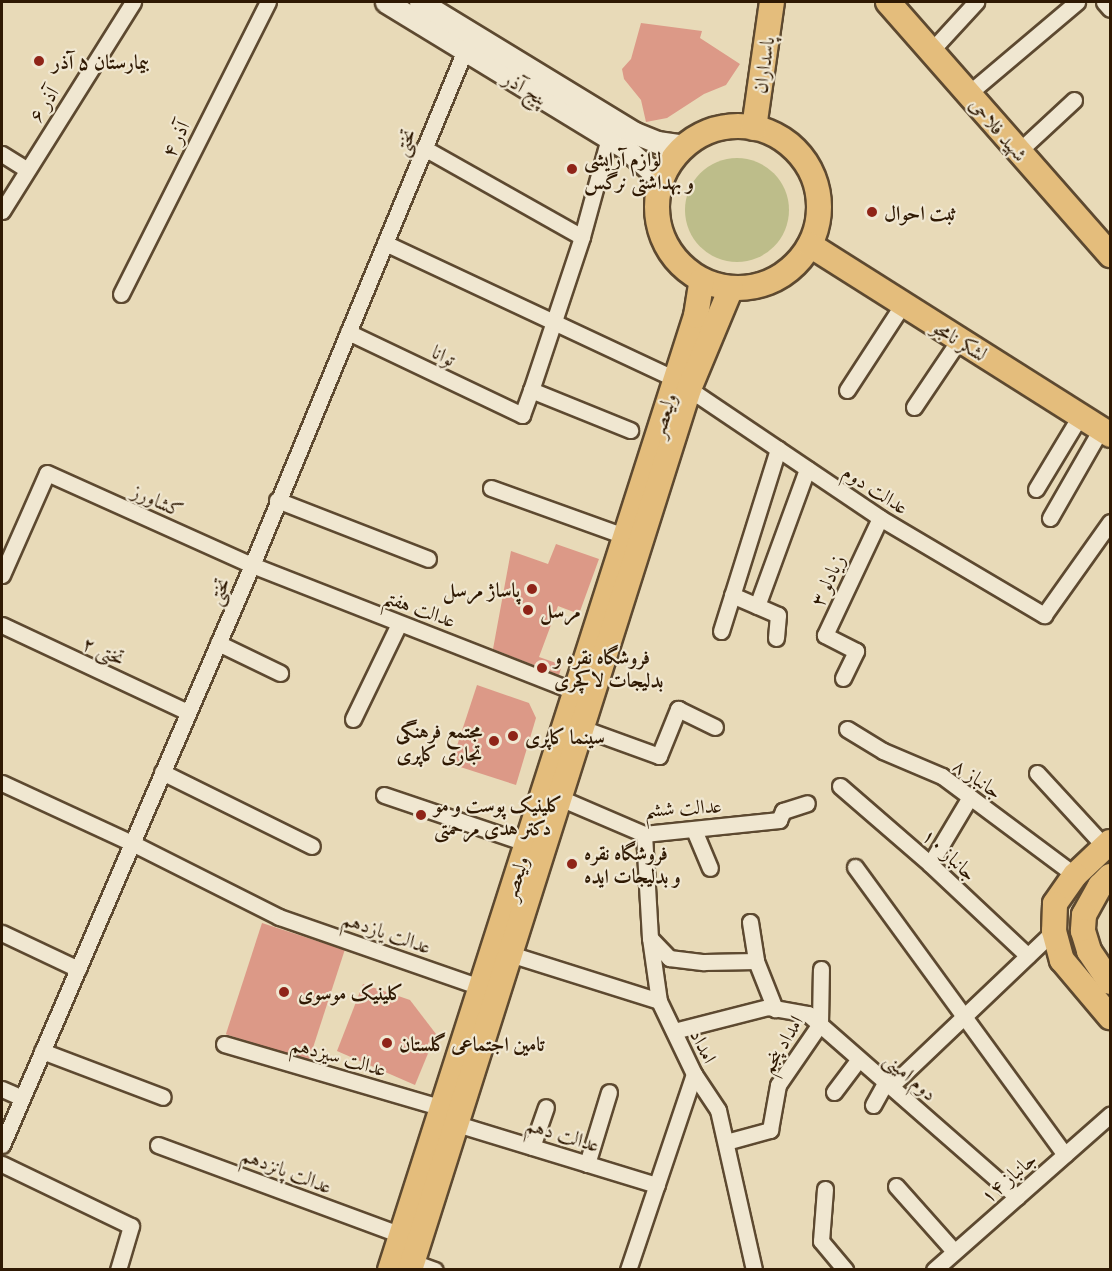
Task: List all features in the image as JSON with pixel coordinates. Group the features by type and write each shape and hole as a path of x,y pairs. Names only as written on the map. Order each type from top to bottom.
{"main road":[{"name":"پنج آذر","path":"386,2 609,138 662,180"},
{"name":"پنج آذر","path":"420,2 635,133 657,142 685,146"},
{"name":"پاسداران","path":"755,124 772,2"},
{"name":"شهید فلاحی","path":"888,2 1110,255"},
{"path":"755,124 790,146 814,179 819,212 816,249 773,281 732,288 702,280 681,264 663,237 657,206 662,180 685,146 706,133 755,124"},
{"name":"لشکر نامجو","path":"816,249 1106,432"},
{"name":"ولیعصر","path":"390,1269 401,1235 450,1116 510,954 560,798 682,384 702,280"},
{"name":"ولیعصر","path":"419,1267 450,1116 480,987 574,691 624,536 682,384 732,288"},
{"path":"1108,845 1075,874 1055,904 1054,931 1062,960 1110,1017"},
{"path":"1110,876 1100,886 1084,915 1083,931 1089,951 1110,982"}],"street":[{"name":"آذر ۶","path":"2,211 26,169 133,2"},
{"name":"آذر ۴","path":"121,294 268,2"},
{"path":"931,51 976,2"},
{"path":"968,94 1077,2"},
{"path":"1104,2 1110,9"},
{"name":"تختی","path":"2,1145 252,565 465,50"},
{"path":"1019,151 1074,100"},
{"path":"609,138 582,237 531,390 630,430"},
{"path":"424,148 582,237"},
{"path":"2,154 26,169"},
{"name":"عدالت دوم","path":"385,243 682,384 880,518 1044,615 1110,522"},
{"path":"847,390 903,304"},
{"name":"توانا","path":"348,332 522,415 531,390"},
{"path":"914,407 959,339"},
{"path":"1036,489 1080,416"},
{"path":"1050,518 1106,432"},
{"path":"721,631 778,449"},
{"path":"757,606 807,469"},
{"name":"کشاورز","path":"2,575 47,473 252,565"},
{"path":"491,488 624,536"},
{"path":"277,500 428,559"},
{"name":"زیادلو ۳","path":"843,678 856,651 825,635 880,518"},
{"name":"عدالت هفتم","path":"252,565 574,691"},
{"path":"732,595 778,615 776,638"},
{"path":"353,719 399,624"},
{"name":"تختی ۲","path":"2,626 188,712"},
{"path":"218,643 280,673"},
{"path":"582,728 659,756 678,709 715,727"},
{"name":"جانباز ۸","path":"847,729 883,751 942,776 1075,874"},
{"path":"162,772 312,846"},
{"path":"1037,773 1108,845"},
{"name":"عدالت یازدهم","path":"2,783 132,843 279,918 480,987"},
{"name":"۱۰ جانباز","path":"840,786 930,864 1028,956"},
{"path":"384,795 526,843"},
{"path":"930,864 970,797"},
{"name":"عدالت ششم","path":"560,798 644,834 779,820 783,811 807,803"},
{"path":"694,830 710,868"},
{"name":"امداد","path":"644,834 650,938 659,1001 694,1074 718,1110 754,1269"},
{"path":"855,867 1065,1155"},
{"path":"674,1031 772,1008 756,961 750,922"},
{"path":"873,1105 888,1084 964,1018 1054,931"},
{"path":"2,933 78,969"},
{"path":"650,938 669,958 704,962 756,961"},
{"path":"510,954 659,1001"},
{"name":"امداد پنجم","path":"726,1142 770,1130 778,1085 820,1024 821,969"},
{"name":"دوم امینی","path":"772,1008 808,1014 1017,1197"},
{"name":"عدالت سیزدهم","path":"224,1044 450,1116"},
{"path":"42,1051 163,1097"},
{"path":"834,1092 859,1059"},
{"path":"628,1269 694,1074"},
{"path":"2,1089 22,1098"},
{"path":"587,1164 609,1092"},
{"path":"532,1147 546,1107"},
{"name":"جانباز ۱۴","path":"933,1269 1110,1115"},
{"name":"عدالت دهم","path":"450,1116 532,1147 657,1185"},
{"name":"عدالت پانزدهم","path":"158,1145 401,1235"},
{"path":"2,1164 131,1226 118,1269"},
{"path":"896,1186 954,1251"},
{"path":"825,1189 821,1241 845,1269"}],"green space":[{"path":"737,158 757,162 774,173 785,190 789,210 785,230 774,247 757,258 737,262 717,258 700,247 689,230 685,210 689,190 700,173 717,162"}],"building":[{"path":"641,23 702,31 700,38 740,64 726,85 704,94 667,118 646,122 641,100 624,79 622,69 631,59"},
{"name":"مرسل","path":"556,544 599,559 579,614 558,606 539,657 562,665 559,675 493,649 511,551 548,564"},
{"name":"مجتمع فرهنگی تجاری کاپری","path":"477,685 529,703 536,718 516,785 451,764"},
{"name":"کلینیک موسوی","path":"262,923 345,950 309,1061 226,1034"},
{"name":"تامین اجتماعی گلستان","path":"363,984 410,1000 436,1034 415,1085 337,1051"}],"place":[{"name":"بیمارستان ۵ آذر","path":"39,61"},
{"name":"لوازم آرایشی و بهداشتی نرگس","path":"572,169"},
{"name":"ثبت احوال","path":"872,212"},
{"name":"پاساژ مرسل","path":"532,589"},
{"name":"مرسل","path":"528,610"},
{"name":"فروشگاه نقره و بدلیجات لاکچری","path":"542,668"},
{"name":"سینما کاپری","path":"513,736"},
{"name":"مجتمع فرهنگی تجاری کاپری","path":"494,741"},
{"name":"کلینیک پوست و مو دکتر هدی مرحمتی","path":"421,815"},
{"name":"فروشگاه نقره و بدلیجات ایده","path":"572,864"},
{"name":"کلینیک موسوی","path":"284,992"},
{"name":"تامین اجتماعی گلستان","path":"387,1043"}]}
